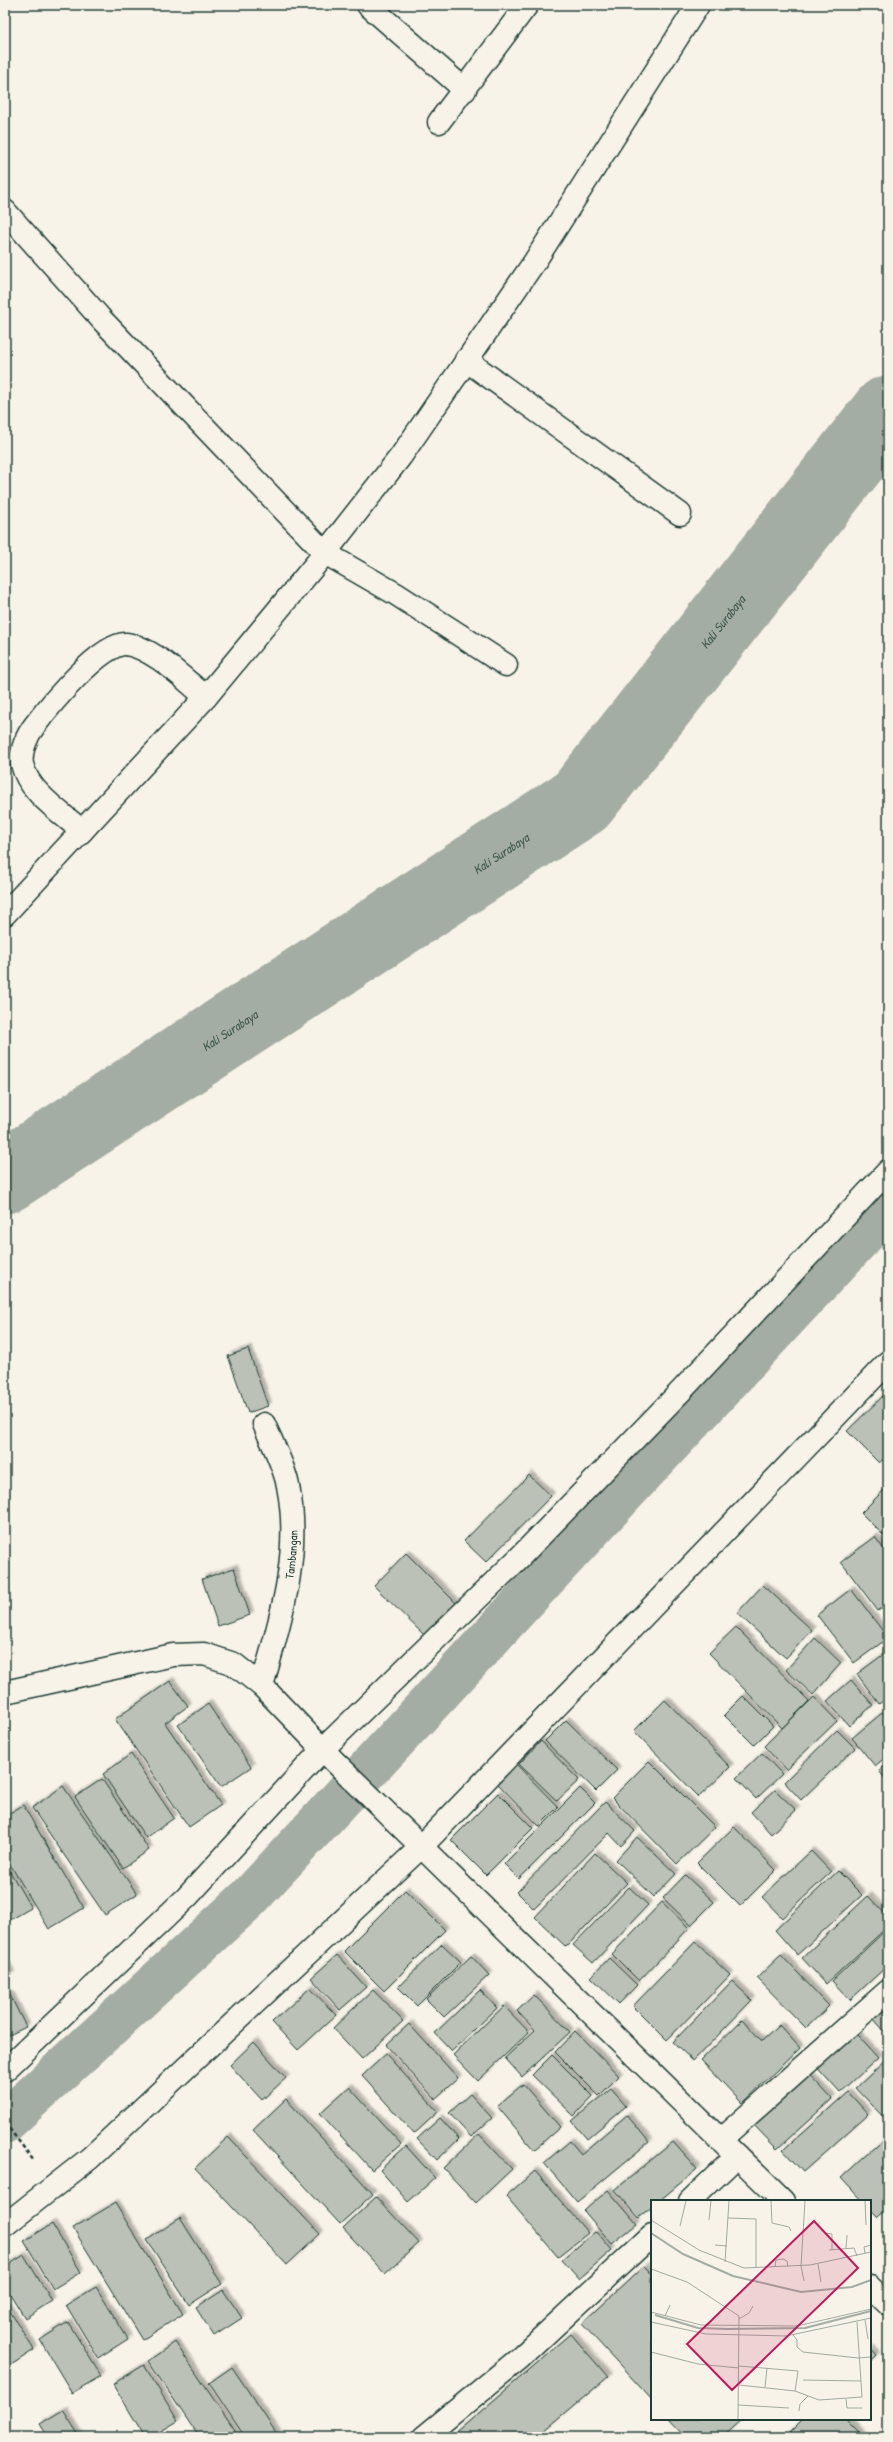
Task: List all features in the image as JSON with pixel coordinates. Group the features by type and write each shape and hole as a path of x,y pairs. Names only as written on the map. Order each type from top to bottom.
{"street":[{"path":"368,5 465,90"},
{"path":"439,122 465,90 527,5"},
{"path":"5,914 206,697 325,553 401,456 535,261 698,5"},
{"path":"5,211 103,321 325,553 396,594 506,665"},
{"path":"466,360 680,514"},
{"path":"82,831 38,792 26,774 22,753 35,725 84,669 100,654 112,647 124,644 134,646 160,660 206,697"},
{"path":"5,2070 187,1897 329,1755 887,1176"},
{"path":"5,2225 90,2158 421,1846 887,1367"},
{"name":"Tambangan","path":"262,1686 285,1604 293,1533 288,1485 264,1424"},
{"path":"5,1692 166,1656 190,1654 220,1658 234,1664 262,1686 421,1846 782,2200"},
{"path":"720,2140 888,1991"},
{"path":"691,2200 737,2156"},
{"path":"424,2437 520,2358 651,2237"},
{"path":"871,2288 888,2304"}],"path":[{"path":"5,2123 35,2162"}],"building":[{"path":"248,1349 268,1406 248,1413 228,1356"},
{"path":"886,1393 888,1395 888,1455 879,1463 847,1431"},
{"path":"529,1475 551,1496 486,1562 464,1541"},
{"path":"888,1486 888,1540 861,1513"},
{"path":"875,1537 888,1555 888,1603 878,1611 841,1562"},
{"path":"406,1553 459,1606 427,1638 374,1586"},
{"path":"234,1568 250,1615 218,1626 202,1579"},
{"path":"763,1585 812,1630 786,1658 737,1613"},
{"path":"851,1589 888,1638 854,1663 817,1615"},
{"path":"736,1627 809,1701 782,1728 709,1653"},
{"path":"815,1638 841,1663 813,1695 786,1670"},
{"path":"888,1651 888,1697 879,1704 857,1674"},
{"path":"851,1680 873,1705 849,1726 827,1701"},
{"path":"170,1681 188,1706 165,1723 221,1805 189,1827 115,1719"},
{"path":"743,1696 773,1726 754,1745 724,1715"},
{"path":"814,1697 837,1721 786,1770 764,1746"},
{"path":"665,1700 730,1767 699,1797 634,1731"},
{"path":"208,1704 251,1767 221,1787 178,1725"},
{"path":"888,1708 888,1755 875,1766 852,1738"},
{"path":"566,1720 617,1770 596,1791 545,1741"},
{"path":"837,1730 855,1748 801,1800 784,1782"},
{"path":"541,1741 579,1780 557,1801 519,1764"},
{"path":"762,1753 782,1774 756,1799 736,1778"},
{"path":"131,1754 174,1818 146,1838 103,1774"},
{"path":"649,1761 715,1827 677,1864 612,1798"},
{"path":"515,1763 558,1807 539,1826 496,1782"},
{"path":"888,1763 888,1782 879,1771"},
{"path":"102,1779 149,1850 123,1868 75,1797"},
{"path":"63,1786 137,1894 105,1915 32,1808"},
{"path":"580,1788 595,1803 519,1879 504,1864"},
{"path":"775,1790 796,1810 771,1834 751,1812"},
{"path":"498,1793 533,1828 486,1875 451,1840"},
{"path":"605,1802 635,1831 621,1846 609,1833 534,1909 517,1892"},
{"path":"23,1805 84,1908 49,1929 5,1856 5,1816"},
{"path":"734,1827 776,1870 740,1906 697,1863"},
{"path":"637,1837 676,1874 654,1897 616,1860"},
{"path":"811,1851 831,1872 782,1918 762,1897"},
{"path":"595,1853 627,1883 566,1947 535,1917"},
{"path":"5,1863 31,1908 5,1923"},
{"path":"838,1871 862,1895 797,1955 775,1930"},
{"path":"685,1875 714,1902 691,1925 663,1898"},
{"path":"629,1887 648,1905 593,1963 573,1945"},
{"path":"405,1890 445,1930 384,1991 344,1951"},
{"path":"868,1896 888,1917 888,1926 826,1984 802,1958"},
{"path":"662,1902 689,1928 639,1981 612,1954"},
{"path":"888,1928 888,1965 850,2000 832,1981"},
{"path":"695,1942 730,1975 667,2040 633,2006"},
{"path":"442,1944 461,1962 417,2006 398,1987"},
{"path":"337,1955 366,1987 340,2010 311,1978"},
{"path":"781,1955 829,2006 806,2028 757,1978"},
{"path":"471,1956 489,1975 444,2017 426,1999"},
{"path":"609,1958 637,1985 619,2004 591,1977"},
{"path":"5,1963 11,1975 5,1978"},
{"path":"732,1981 752,2000 693,2061 673,2042"},
{"path":"310,1988 336,2015 298,2050 272,2022"},
{"path":"373,1990 403,2021 362,2059 333,2028"},
{"path":"480,1990 497,2008 452,2051 435,2033"},
{"path":"9,1993 26,2027 5,2037 5,1996"},
{"path":"534,1995 570,2032 522,2077 505,2058 535,2030 517,2011"},
{"path":"888,1997 888,2035 869,2014"},
{"path":"504,2006 529,2032 478,2081 453,2055"},
{"path":"742,2020 762,2041 779,2025 800,2048 742,2103 701,2060"},
{"path":"409,2024 458,2078 435,2099 386,2045"},
{"path":"849,2026 878,2058 840,2093 811,2061"},
{"path":"575,2031 619,2076 599,2096 555,2052"},
{"path":"254,2042 286,2078 262,2100 230,2065"},
{"path":"386,2054 438,2112 414,2134 362,2076"},
{"path":"552,2055 593,2096 574,2116 532,2075"},
{"path":"888,2058 888,2122 856,2088"},
{"path":"805,2070 832,2099 777,2149 749,2120"},
{"path":"523,2084 560,2127 534,2150 497,2106"},
{"path":"349,2087 401,2144 372,2170 320,2113"},
{"path":"611,2089 626,2106 587,2139 572,2121"},
{"path":"848,2092 868,2114 803,2172 783,2150"},
{"path":"470,2094 492,2118 471,2137 449,2113"},
{"path":"286,2099 373,2194 340,2224 253,2130"},
{"path":"627,2115 649,2142 577,2202 544,2163 570,2141 581,2154"},
{"path":"440,2118 459,2139 437,2160 417,2139"},
{"path":"479,2134 512,2169 476,2203 443,2168"},
{"path":"888,2135 888,2209 878,2218 871,2211 871,2200 861,2200 841,2178"},
{"path":"228,2137 320,2234 287,2265 195,2168"},
{"path":"673,2142 697,2169 660,2200 651,2200 651,2208 639,2218 615,2190"},
{"path":"406,2146 435,2178 408,2202 380,2170"},
{"path":"535,2171 588,2233 558,2257 506,2196"},
{"path":"608,2190 637,2224 612,2244 584,2211"},
{"path":"376,2197 419,2243 385,2274 343,2228"},
{"path":"115,2203 183,2314 142,2340 73,2228"},
{"path":"180,2218 222,2284 189,2305 147,2240"},
{"path":"52,2224 81,2272 53,2289 24,2241"},
{"path":"596,2231 612,2250 579,2279 562,2260"},
{"path":"24,2255 52,2301 25,2318 5,2286 5,2267"},
{"path":"644,2266 651,2273 651,2399 582,2324"},
{"path":"96,2287 128,2339 98,2358 66,2305"},
{"path":"223,2290 242,2318 214,2336 196,2308"},
{"path":"5,2303 34,2350 5,2369"},
{"path":"68,2322 101,2376 72,2393 40,2340"},
{"path":"571,2334 608,2377 537,2437 451,2437"},
{"path":"175,2342 239,2437 199,2437 148,2361"},
{"path":"871,2349 877,2356 871,2362"},
{"path":"144,2365 178,2421 151,2437 145,2437 113,2384"},
{"path":"232,2367 279,2437 245,2437 209,2383"},
{"path":"63,2410 80,2437 48,2437 40,2424"},
{"path":"670,2420 742,2420 723,2437 686,2437"},
{"path":"803,2420 846,2420 863,2437 786,2437"}],"waterway":[{"name":"Kali Surabaya","path":"5,1177 581,801 888,412"},
{"path":"5,2122 249,1898 888,1208"}]}
